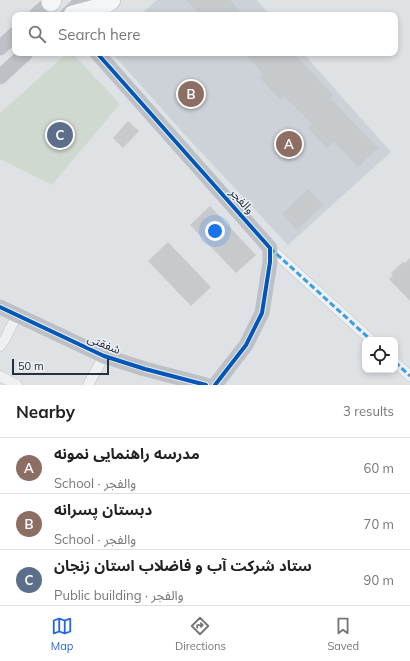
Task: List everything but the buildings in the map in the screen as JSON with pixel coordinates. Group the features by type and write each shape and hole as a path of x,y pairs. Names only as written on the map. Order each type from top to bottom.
{"highway":[{"path":"84,12 99,8 111,0"}],"street":[{"path":"70,12 83,0"},
{"path":"39,12 52,1"},
{"path":"0,48 12,37"},
{"path":"0,77 23,56"},
{"name":"والفجر","path":"100,56 270,248"},
{"path":"270,248 368,337"},
{"path":"215,385 246,345 262,313 270,262 270,248"},
{"name":"شفقتی","path":"0,307 104,356 145,369 206,385"},
{"path":"2,341 17,315"},
{"path":"88,385 104,356"},
{"path":"398,365 410,376"},
{"path":"0,376 17,385"}],"shaded area":[{"path":"157,0 257,0 267,12 143,12"},
{"path":"64,56 75,56 120,104 52,185 0,159 0,113"},
{"path":"115,56 306,56 391,152 288,245 186,136"}],"marked path":[{"path":"270,248 368,337"},
{"path":"398,365 410,376"}],"cycle path":[{"path":"100,56 270,248 270,262 262,313 246,345 215,385"},
{"path":"0,307 104,356 145,369 206,385"}],"place":[{"name":"دبستان پسرانه","path":"191,94"},
{"name":"ستاد شرکت آب و فاضلاب استان زنجان","path":"60,135"},
{"name":"مدرسه راهنمایی نمونه","path":"289,144"}]}
